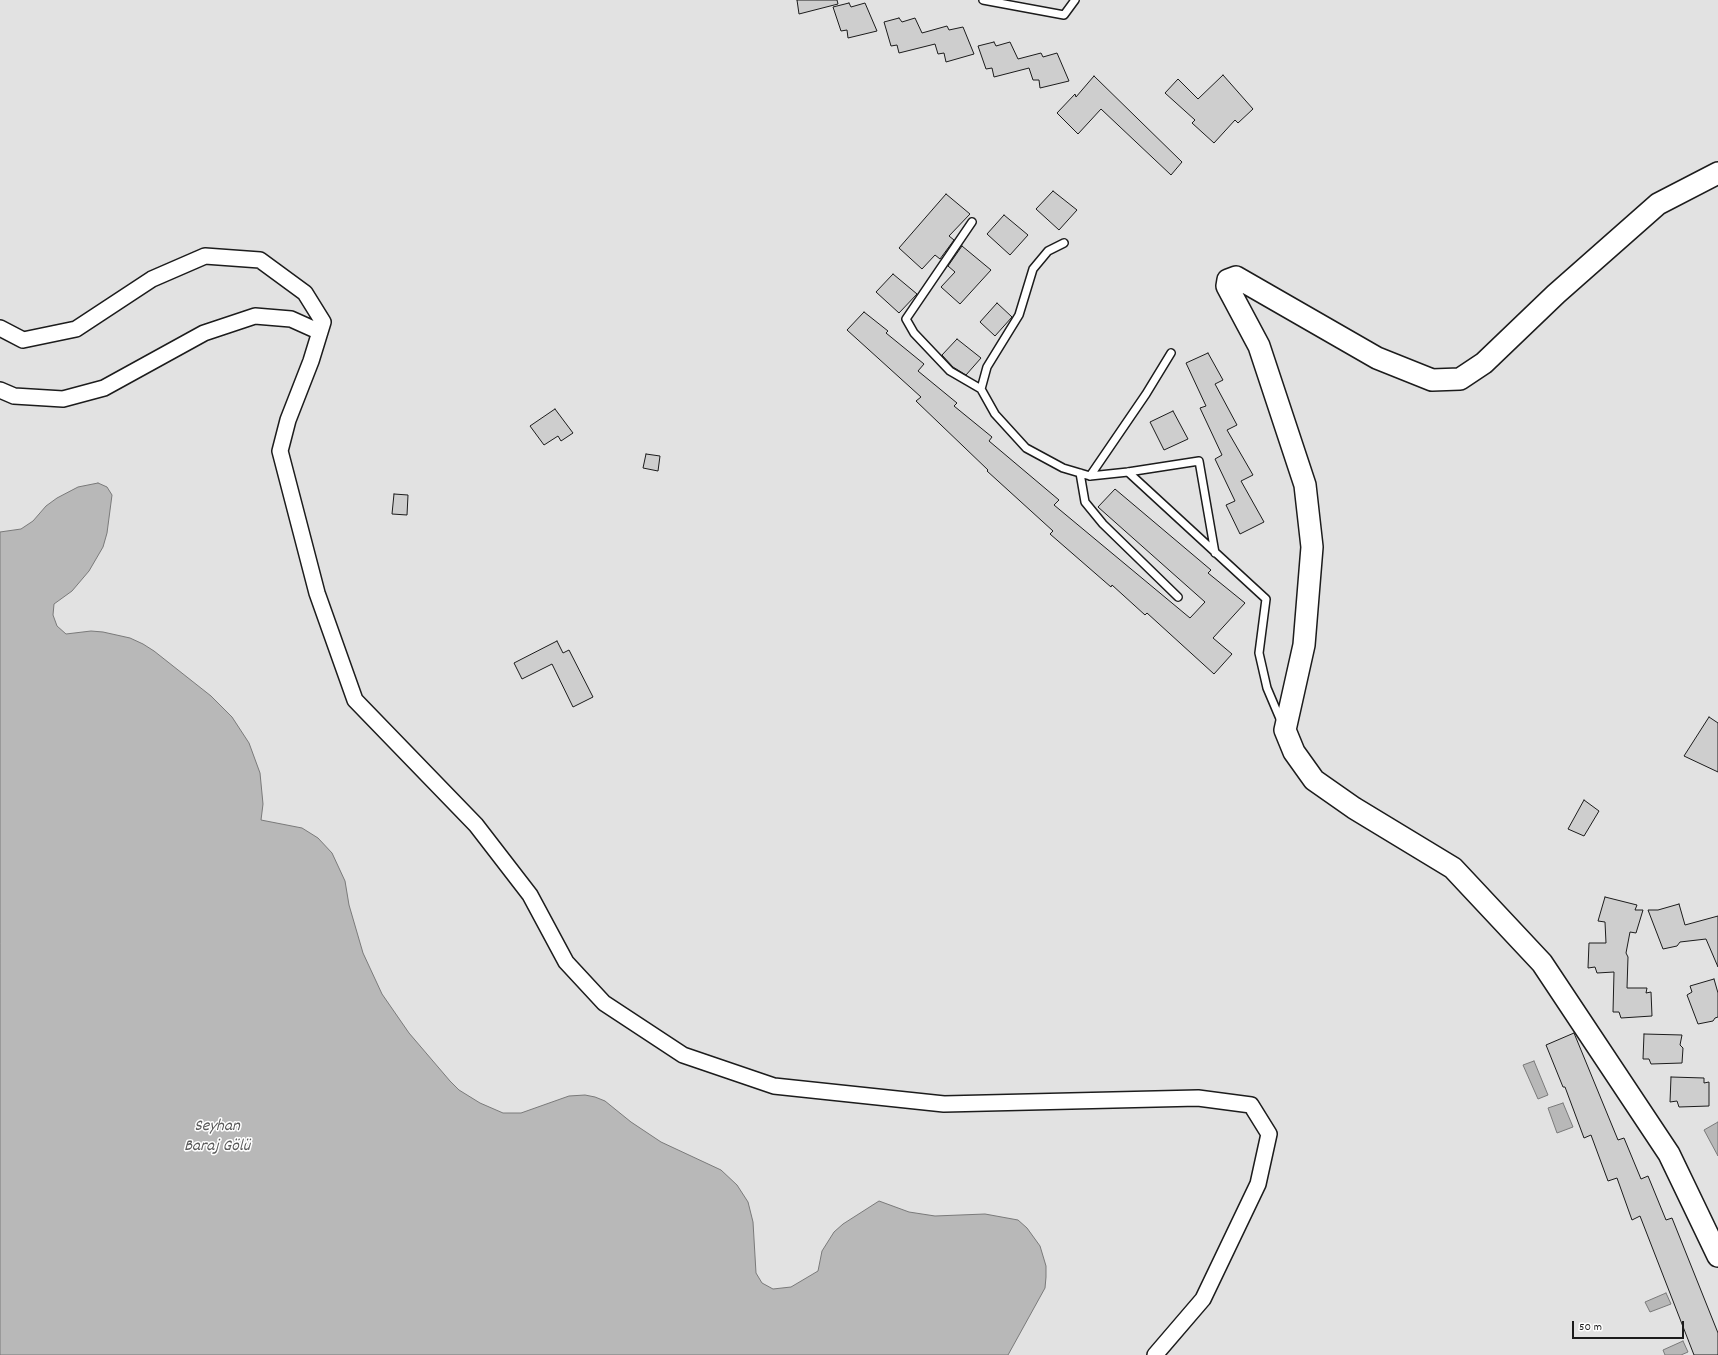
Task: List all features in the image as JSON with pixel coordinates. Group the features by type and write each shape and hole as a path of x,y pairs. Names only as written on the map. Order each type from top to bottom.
{"street":[{"path":"1718,173 1658,204 1556,294 1484,363 1460,379 1432,380 1377,358 1236,277 1228,280 1227,286 1259,346 1305,485 1312,547 1304,645 1285,730 1294,752 1314,780 1354,808 1453,868 1542,963 1669,1154 1718,1256"},
{"path":"0,328 23,340 76,328 152,279 205,256 260,260 305,293 323,322 288,420 280,451 317,593 355,700 476,824 530,895 566,962 604,1003 683,1055 774,1086 944,1104 1198,1098 1251,1105 1269,1134 1258,1184 1202,1299 1155,1355"},
{"path":"0,390 14,396 63,399 104,388 204,333 255,316 291,319 320,332"}],"lane":[{"path":"984,0 1064,15 1075,0"},
{"path":"972,222 906,319 914,333 950,371 981,389 995,414 1026,448 1063,468 1090,476 1128,472 1199,461 1215,553"},
{"path":"981,389 987,367 1019,315 1033,270 1048,251 1064,243"},
{"path":"1090,476 1146,394 1171,353"},
{"path":"1128,472 1266,599 1259,653 1267,688 1285,730"},
{"path":"1080,473 1085,502 1103,524 1178,597"}],"shaded area":[{"path":"0,0 1718,0 1718,1355 0,1355"}],"water":[{"name":"Seyhan Baraj Gölü","path":"98,483 107,487 112,495 107,533 103,547 89,571 72,591 54,604 53,615 57,626 66,634 91,631 103,632 130,638 143,644 211,696 232,717 249,743 260,773 263,804 261,820 302,828 318,838 332,853 345,881 349,905 363,953 382,994 409,1033 459,1090 480,1103 503,1113 521,1113 569,1096 585,1095 595,1097 605,1101 631,1122 661,1142 721,1170 737,1185 748,1202 753,1222 756,1273 762,1283 773,1289 791,1287 818,1271 822,1251 834,1232 843,1224 879,1201 909,1212 935,1216 985,1214 1018,1220 1027,1228 1040,1246 1046,1266 1046,1277 1045,1288 1008,1355 0,1355 0,532 21,529 33,521 46,506 57,498 78,487"},
{"path":"1534,1061 1548,1095 1538,1099 1523,1065"},
{"path":"1563,1103 1573,1127 1557,1133 1548,1108"},
{"path":"1718,1122 1718,1156 1704,1130"},
{"path":"1666,1293 1671,1304 1650,1312 1645,1302"},
{"path":"1683,1341 1688,1352 1681,1355 1665,1355 1663,1350"}],"building":[{"path":"797,0 837,0 838,4 799,14"},
{"path":"849,3 851,7 865,3 877,31 848,38 847,30 841,31 833,7"},
{"path":"899,18 902,22 915,18 922,33 947,26 949,30 963,27 974,54 946,62 944,53 938,54 935,44 899,53 897,45 891,46 884,22"},
{"path":"994,42 996,46 1010,42 1018,59 1041,53 1043,57 1057,53 1069,81 1040,88 1039,80 1033,80 1029,68 994,77 992,68 986,69 978,46"},
{"path":"1223,75 1253,109 1238,123 1235,120 1214,143 1192,123 1195,120 1165,93 1178,79 1198,99"},
{"path":"1094,76 1182,162 1171,175 1101,109 1078,134 1057,113 1075,94 1076,97"},
{"path":"1053,191 1077,210 1059,230 1036,209"},
{"path":"946,194 970,214 949,236 954,240 940,259 935,255 922,269 899,248"},
{"path":"1004,215 1028,235 1010,255 987,234"},
{"path":"962,246 991,270 960,304 941,287 955,272 948,266"},
{"path":"893,274 917,294 899,313 876,292"},
{"path":"997,303 1012,317 995,336 980,322"},
{"path":"864,312 888,331 886,333 924,364 918,371 957,403 954,406 992,437 989,441 1059,500 1054,505 1190,618 1205,602 1098,507 1115,489 1211,570 1208,573 1245,603 1213,638 1232,654 1214,674 1147,613 1145,615 1112,585 1111,587 1050,534 1053,531 987,471 988,470 916,401 921,397 847,330"},
{"path":"957,339 981,358 966,375 953,367 942,355"},
{"path":"1208,353 1223,380 1215,384 1237,425 1227,430 1253,475 1241,481 1264,522 1240,534 1226,505 1235,501 1215,459 1222,455 1200,408 1206,406 1186,363"},
{"path":"555,409 573,433 561,441 558,436 544,445 530,426"},
{"path":"1173,411 1188,439 1164,450 1150,422"},
{"path":"646,454 660,456 658,471 643,468"},
{"path":"394,494 408,495 407,515 392,514"},
{"path":"557,641 563,653 569,650 593,697 573,707 552,664 522,679 514,663"},
{"path":"1709,717 1718,723 1718,772 1684,756"},
{"path":"1584,800 1599,811 1584,836 1568,829"},
{"path":"1605,897 1637,905 1635,910 1643,910 1636,933 1630,932 1626,953 1628,957 1627,988 1647,988 1646,993 1651,992 1652,1016 1621,1018 1619,1012 1613,1012 1614,972 1597,973 1595,967 1588,968 1589,943 1606,943 1605,922 1598,921"},
{"path":"1679,904 1685,925 1718,916 1718,967 1706,939 1680,942 1677,946 1663,949 1648,910 1658,910"},
{"path":"1714,979 1718,993 1718,1017 1713,1021 1698,1024 1687,995 1692,992 1690,986"},
{"path":"1574,1033 1618,1140 1624,1138 1641,1179 1648,1176 1666,1220 1672,1218 1718,1333 1718,1355 1694,1355 1640,1216 1632,1220 1617,1178 1608,1181 1591,1135 1584,1138 1565,1087 1563,1087 1546,1045"},
{"path":"1644,1034 1682,1035 1680,1045 1683,1048 1682,1063 1651,1064 1649,1059 1643,1059"},
{"path":"1671,1077 1704,1078 1704,1083 1709,1082 1709,1106 1679,1107 1677,1101 1670,1102"}]}
